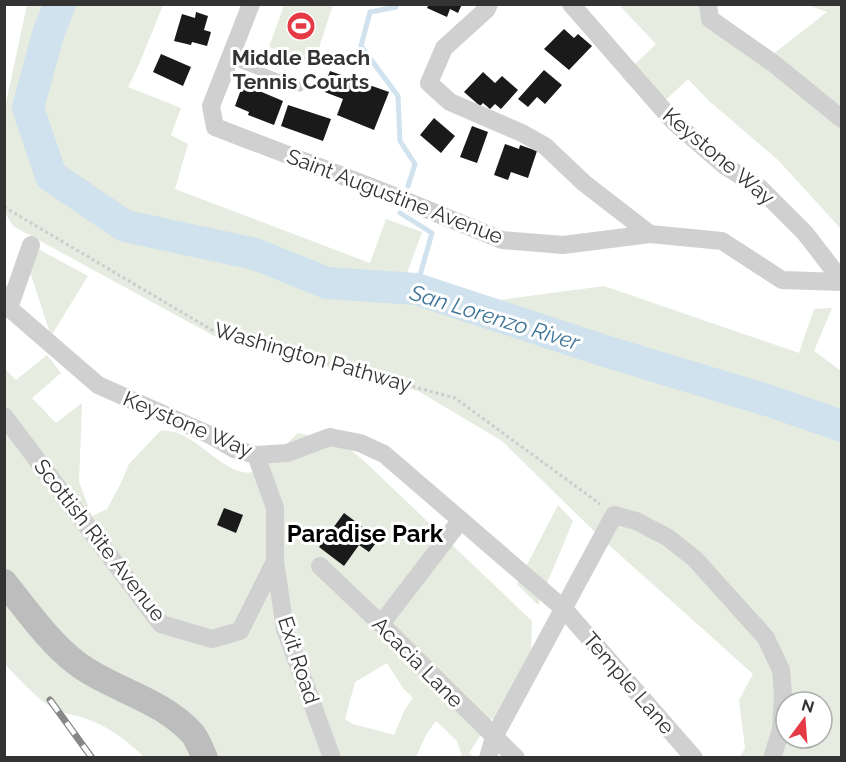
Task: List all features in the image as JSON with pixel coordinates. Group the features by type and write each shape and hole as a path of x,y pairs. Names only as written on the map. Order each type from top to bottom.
{"main road":[{"path":"4,582 51,639 74,661 93,674 172,715 193,735 205,758"}],"street":[{"name":"Saint Augustine Avenue","path":"250,4 211,106 214,127 379,190 501,240 563,245 650,234 722,241 782,280 842,282"},
{"path":"489,4 488,9 444,48 429,83 450,102 522,133 545,146 584,183 650,234"},
{"name":"Keystone Way","path":"571,4 674,122 725,166 760,188 805,233 842,282"},
{"path":"708,4 710,19 773,63 842,119"},
{"path":"7,301 30,245"},
{"name":"Keystone Way","path":"7,301 98,385 234,448 256,455 287,453 330,437 360,443 384,454 564,609"},
{"name":"Scottish Rite Avenue","path":"4,416 161,624 212,639 240,631 274,561 275,508 256,455"},
{"path":"488,758 494,737 614,515 636,521 667,537 695,559 765,638 781,670 783,696 781,730 772,758"},
{"path":"381,624 460,521"},
{"name":"Exit Road","path":"274,561 285,629 332,758"},
{"name":"Acacia Lane","path":"320,566 516,758"},
{"name":"Temple Lane","path":"564,609 694,758"}],"lane":[{"path":"229,59 300,87"}],"path":[{"name":"Washington Pathway","path":"4,207 218,333 455,398 614,515"}],"shaded area":[{"path":"27,5 163,5 128,87 181,108 171,135 188,144 175,189 370,263 386,219 422,232 406,276 477,303 604,286 799,353 814,309 832,308 814,351 841,371 841,757 740,757 745,748 739,700 753,674 600,537 502,441 418,391 214,336 13,226 5,213 5,107"},
{"name":"Middle Beach Tennis Courts","path":"284,5 333,5 314,63 269,47"},
{"path":"619,5 711,5 713,16 772,55 827,12 808,5 841,5 841,229 778,160 709,101 688,79 654,111 622,77 656,44"},
{"path":"38,249 88,276 51,336 26,260"},
{"path":"47,355 61,373 32,398 56,423 82,403 79,482 92,516 107,509 129,464 160,431 172,431 185,436 221,462 233,469 245,472 261,469 298,433 341,442 363,460 532,621 531,655 494,720 492,718 469,753 474,757 462,757 457,741 436,721 427,733 416,757 144,757 125,740 103,726 50,707 5,664 5,369 16,380","holes":["387,663 403,688 413,698 404,711 394,735 353,724 345,719 355,682"]},
{"path":"558,505 573,521 538,605 517,584"}],"building":[{"path":"429,4 462,4 458,13 450,9 447,17 427,8"},
{"path":"196,12 208,16 204,30 211,32 207,46 174,41 182,14 195,18"},
{"path":"564,29 574,38 578,34 592,46 569,70 544,49"},
{"path":"161,54 191,67 183,86 153,72"},
{"path":"544,70 562,85 545,104 537,97 528,107 518,99"},
{"path":"330,71 389,92 374,130 337,115 343,99 322,91"},
{"path":"483,72 495,83 502,76 518,90 501,109 495,104 490,109 483,103 480,106 464,92"},
{"path":"243,84 283,101 274,125 248,115 249,112 235,106"},
{"path":"288,105 331,119 323,141 281,126"},
{"path":"434,118 455,136 441,153 420,135"},
{"path":"472,126 488,132 477,163 460,157"},
{"path":"505,144 519,149 520,145 537,151 528,178 511,172 508,180 494,175"},
{"path":"224,508 243,515 236,533 217,525"},
{"path":"344,513 379,539 369,552 359,545 344,566 319,547"}],"waterway":[{"name":"San Lorenzo River","path":"60,4 48,34 28,108 51,176 125,226 255,254 327,283 416,289 842,426"},
{"path":"396,4 396,7 370,12 361,46 398,96 400,141 415,164 408,186"},
{"path":"400,213 432,233 416,289"}],"railway":[{"path":"50,700 92,758"}],"place":[{"name":"Middle Beach Tennis Courts","path":"301,26"}],"district":[{"name":"Paradise Park","path":"365,533"}]}
